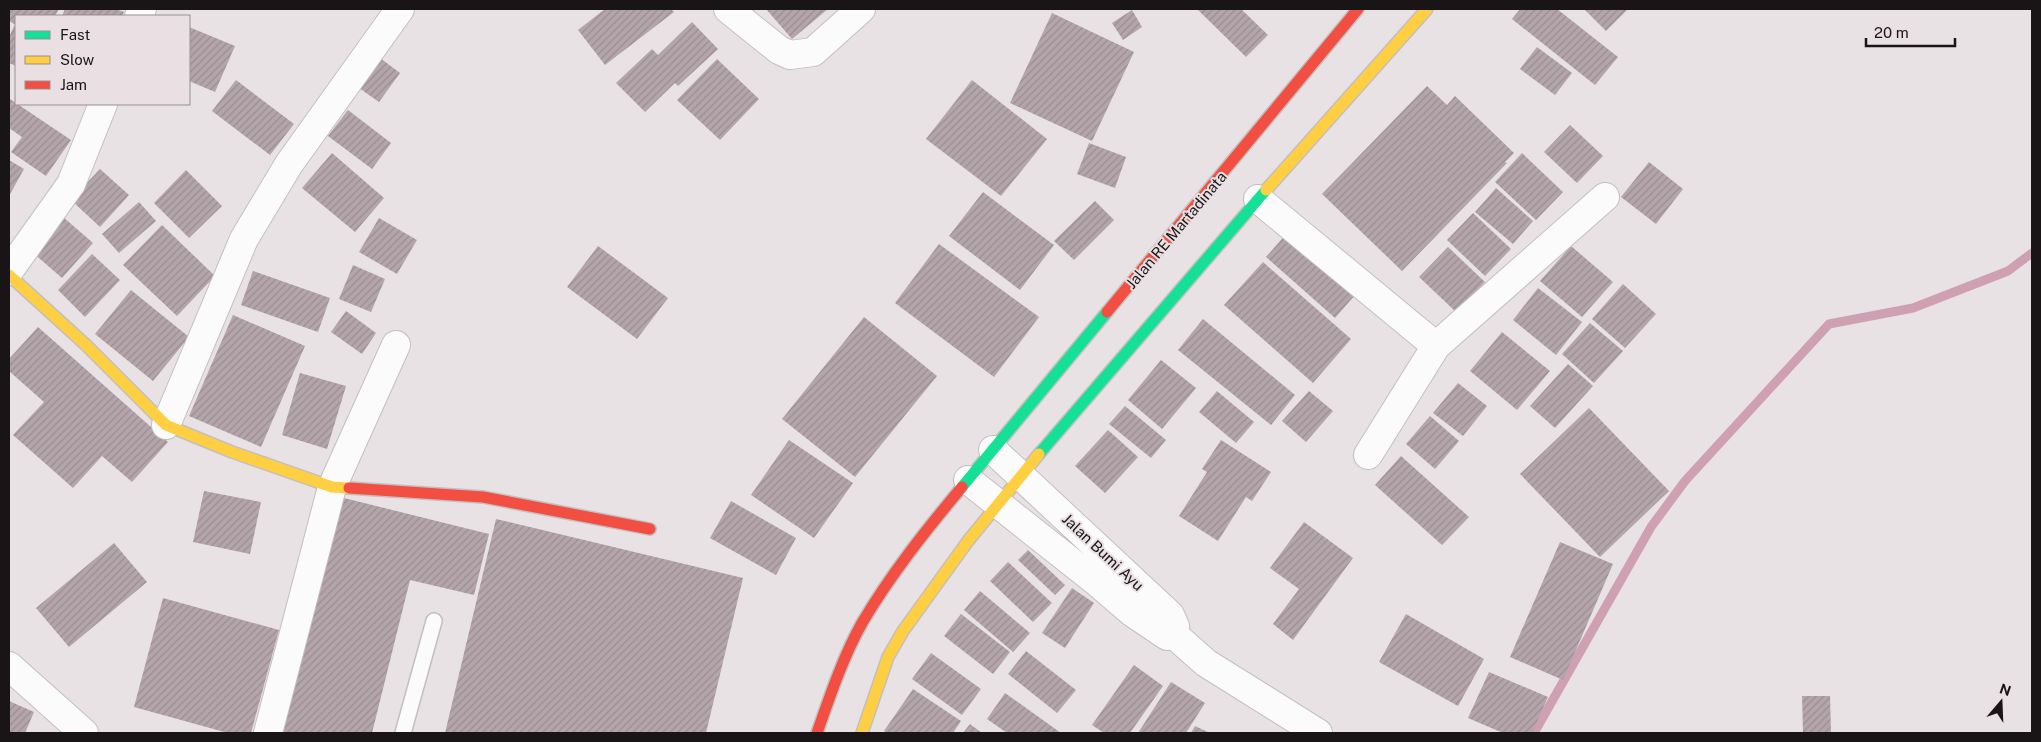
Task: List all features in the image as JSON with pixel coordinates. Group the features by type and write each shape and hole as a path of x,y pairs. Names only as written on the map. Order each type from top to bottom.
{"main road":[{"name":"Jalan RE Martadinata","path":"817,733 834,685 862,624 911,548 1358,9"},
{"path":"862,733 888,657 903,631 968,541 1021,474 1258,199 1427,9"},
{"path":"9,275 86,346 166,425 232,452 332,487 483,497 650,529"}],"street":[{"path":"166,425 244,239 289,164 400,9"},
{"path":"728,9 779,50 790,55 813,52 861,9"},
{"path":"9,271 71,184 103,105"},
{"path":"1368,455 1436,346 1605,197"},
{"path":"1258,199 1436,346"},
{"path":"268,733 332,487 396,345"},
{"path":"993,450 1021,474"},
{"name":"Jalan Bumi Ayu","path":"1021,474 1170,616 1175,626 1169,634"},
{"path":"968,480 1133,614 1169,634 1206,663 1318,733"},
{"path":"9,666 53,723 84,733"}],"lane":[{"path":"404,733 434,621"}],"building":[{"path":"9,9 59,9 56,15 15,15 15,24 9,21"},
{"path":"65,9 116,9 124,12 122,15 62,15"},
{"path":"605,9 671,9 674,12 605,65 578,30"},
{"path":"766,9 828,9 792,39"},
{"path":"1197,9 1241,9 1268,35 1246,57"},
{"path":"1520,9 1557,9 1618,57 1595,85 1512,19"},
{"path":"1584,9 1628,9 1606,31"},
{"path":"1132,10 1142,27 1123,40 1112,23"},
{"path":"1052,13 1134,52 1092,141 1010,103"},
{"path":"692,22 718,49 678,86 675,83 645,112 616,83 652,49 658,55"},
{"path":"15,26 15,66 9,63 9,37"},
{"path":"190,27 235,46 215,92 190,81"},
{"path":"1537,47 1572,73 1555,95 1520,69"},
{"path":"380,58 400,73 379,102 359,88"},
{"path":"717,59 759,99 720,140 677,100"},
{"path":"236,80 294,124 270,155 212,111"},
{"path":"972,80 1047,139 1001,196 926,139"},
{"path":"1427,86 1447,105 1455,96 1514,153 1505,162 1507,163 1402,271 1322,194"},
{"path":"10,99 15,102 15,105 19,105 71,140 46,176 11,152 22,137 9,128"},
{"path":"348,110 391,143 372,169 328,136"},
{"path":"1570,125 1603,156 1577,183 1544,152"},
{"path":"1089,143 1126,157 1115,188 1077,174"},
{"path":"332,153 384,198 355,232 302,188"},
{"path":"1522,153 1563,192 1536,220 1495,182"},
{"path":"9,160 24,169 9,196"},
{"path":"1649,162 1683,189 1656,224 1621,197"},
{"path":"100,169 129,195 100,227 71,200"},
{"path":"186,170 222,206 189,238 154,203"},
{"path":"1496,188 1533,221 1513,244 1475,212"},
{"path":"983,192 1054,245 1020,290 949,236"},
{"path":"1095,201 1114,220 1074,260 1054,241"},
{"path":"139,202 156,221 119,253 102,234"},
{"path":"1473,213 1511,249 1485,276 1447,240"},
{"path":"63,217 93,243 62,278 32,252"},
{"path":"379,218 417,240 397,274 359,252"},
{"path":"162,225 215,276 177,316 123,265"},
{"path":"1287,233 1356,294 1335,318 1266,257"},
{"path":"939,244 1039,317 994,377 895,303"},
{"path":"598,246 668,298 637,339 567,287"},
{"path":"1571,246 1613,282 1582,317 1540,281"},
{"path":"1448,247 1485,282 1456,312 1419,277"},
{"path":"92,254 120,280 85,317 58,290"},
{"path":"1263,262 1351,339 1313,383 1224,305"},
{"path":"353,265 385,279 371,312 339,299"},
{"path":"253,271 330,298 318,332 241,305"},
{"path":"1623,284 1656,314 1625,348 1592,319"},
{"path":"1538,288 1582,322 1556,355 1513,320"},
{"path":"131,290 189,337 153,381 95,334"},
{"path":"346,311 376,333 362,354 331,332"},
{"path":"233,315 305,346 261,447 189,416"},
{"path":"864,317 937,376 855,477 782,419"},
{"path":"1203,319 1295,395 1271,425 1178,350"},
{"path":"1590,323 1623,351 1594,383 1562,354"},
{"path":"38,327 168,442 132,482 102,456 73,488 13,435 44,402 9,371 9,359"},
{"path":"1502,332 1550,371 1517,410 1470,371"},
{"path":"1161,360 1196,388 1162,429 1128,400"},
{"path":"1568,364 1593,386 1555,428 1530,406"},
{"path":"300,373 346,386 327,449 282,435"},
{"path":"1458,383 1487,406 1463,436 1433,413"},
{"path":"1217,391 1254,422 1236,443 1199,412"},
{"path":"1309,391 1333,411 1306,442 1282,421"},
{"path":"1125,406 1166,440 1151,458 1109,424"},
{"path":"1589,408 1669,491 1600,557 1520,474"},
{"path":"1430,416 1459,441 1435,469 1406,444"},
{"path":"1108,430 1138,457 1105,493 1075,466"},
{"path":"789,440 853,483 814,538 751,495"},
{"path":"1221,440 1271,472 1252,501 1246,497 1218,541 1179,516 1207,472 1202,469"},
{"path":"1401,456 1469,517 1442,545 1375,485"},
{"path":"204,491 261,502 250,554 193,542"},
{"path":"340,497 489,534 474,595 410,580 372,733 282,733"},
{"path":"731,501 796,538 776,575 710,538"},
{"path":"496,519 743,578 706,733 445,733"},
{"path":"1304,522 1353,558 1293,640 1273,624 1299,589 1270,568"},
{"path":"1560,542 1613,564 1563,680 1510,657"},
{"path":"114,543 147,582 69,647 36,608"},
{"path":"1028,550 1065,585 1055,595 1018,560"},
{"path":"1008,562 1052,603 1033,622 990,581"},
{"path":"1072,588 1094,603 1065,648 1042,633"},
{"path":"980,591 1030,633 1013,652 964,610"},
{"path":"163,598 279,630 251,733 228,733 134,707"},
{"path":"961,614 1010,652 993,674 944,636"},
{"path":"1406,614 1484,659 1458,706 1379,662"},
{"path":"1026,651 1076,690 1057,713 1008,674"},
{"path":"931,653 981,689 962,715 912,679"},
{"path":"1134,665 1163,686 1130,733 1104,733 1092,725"},
{"path":"1489,672 1548,697 1532,733 1503,733 1468,718"},
{"path":"1171,682 1205,703 1186,733 1138,733"},
{"path":"913,689 961,721 953,733 887,733 884,731"},
{"path":"1005,693 1061,733 1007,733 987,719"},
{"path":"1802,696 1830,696 1831,733 1803,733"},
{"path":"9,701 34,712 25,733 9,733"},
{"path":"970,724 982,733 963,733"},
{"path":"1195,726 1210,733 1191,733"}],"waterway":[{"path":"1534,733 1651,527 1685,481 1829,324 1913,308 2008,271 2032,253"}],"traffic: fast":[{"path":"1039,454 1266,190"},
{"path":"962,487 1107,312"}],"traffic: slow":[{"path":"1266,190 1427,9"},
{"path":"9,275 86,345 166,425 232,452 332,487 349,488"},
{"path":"862,733 888,657 903,631 968,541 1039,454"}],"traffic: jam":[{"path":"1107,312 1358,9"},
{"path":"817,733 843,663 862,623 909,553 962,487"},
{"path":"349,488 483,497 650,529"}]}
